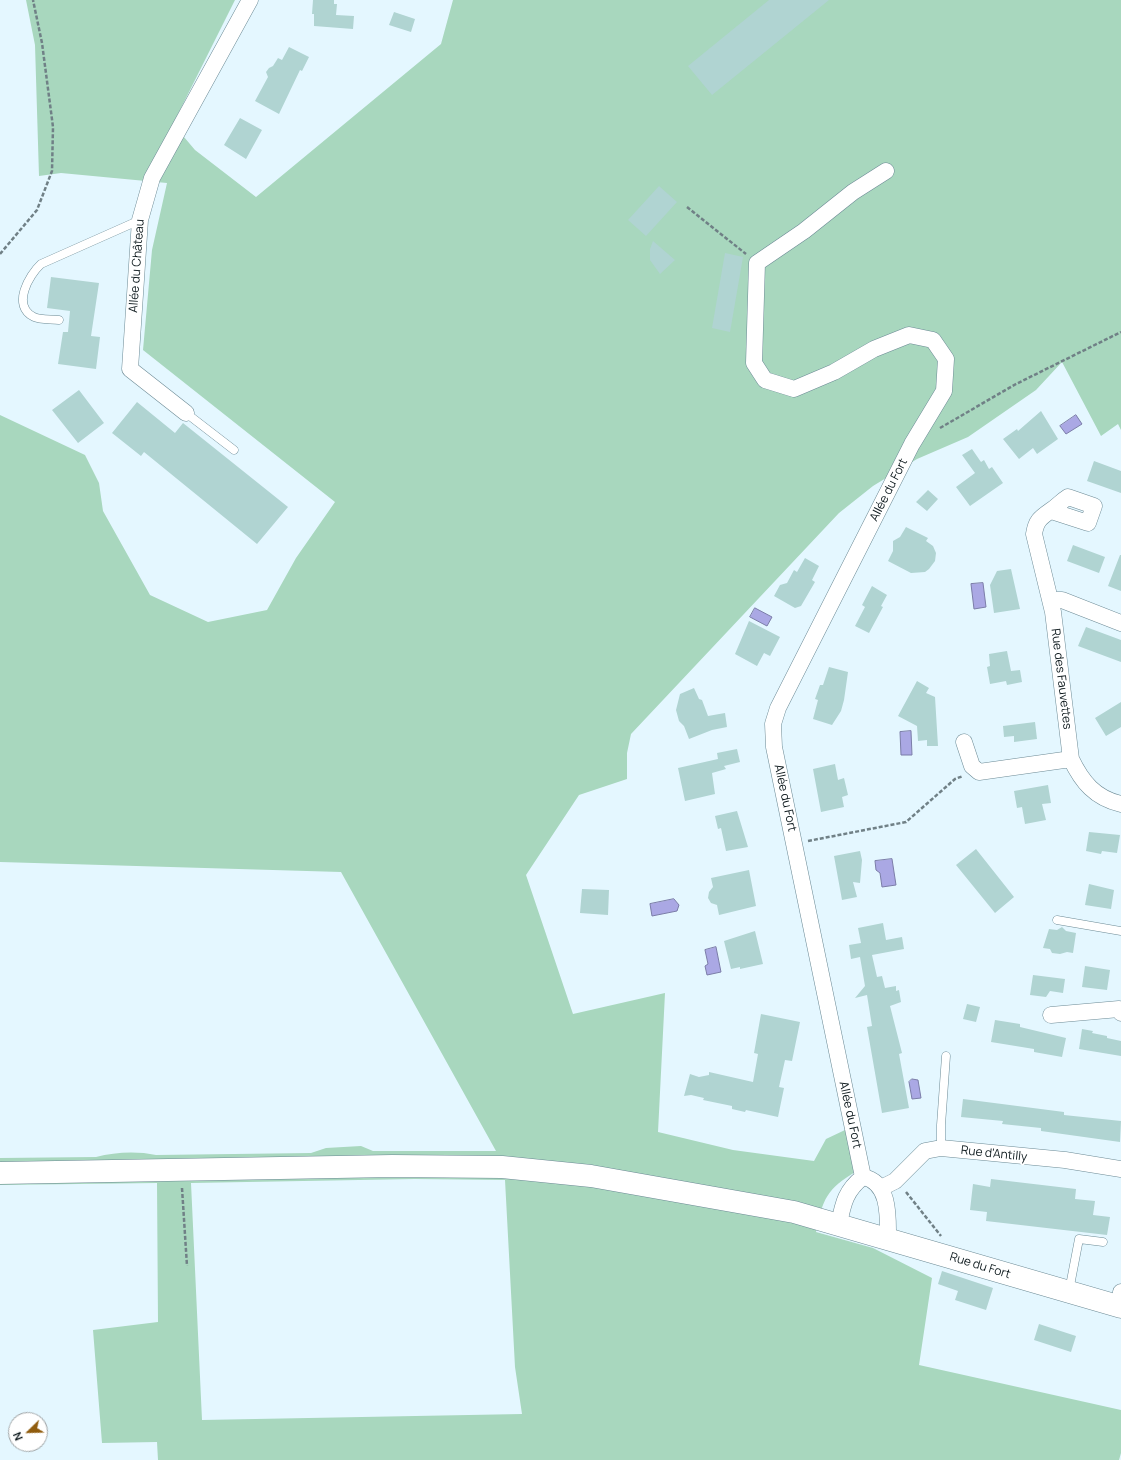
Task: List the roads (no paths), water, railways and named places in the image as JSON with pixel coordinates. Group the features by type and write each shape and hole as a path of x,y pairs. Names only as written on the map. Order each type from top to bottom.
{"main road":[{"name":"Rue du Fort","path":"0,1173 384,1166 502,1167 591,1176 794,1212 888,1238 1069,1292 1120,1302"}],"street":[{"name":"Allée du Château","path":"186,413 130,369 140,220 152,178 250,0"},
{"name":"Allée du Fort","path":"863,1178 774,747 773,724 778,708 912,444 944,391 946,359 933,340 909,335 874,349 834,372 794,389 765,380 754,363 757,263 804,231 853,192 886,171"},
{"name":"Rue des Fauvettes","path":"1051,511 1043,515 1036,523 1034,534 1051,600 1071,759 1079,776 1094,792 1113,802 1121,804"},
{"path":"1051,600 1062,600 1121,623"},
{"path":"964,742 972,766 979,772 1071,759"},
{"path":"1051,1015 1120,1007"},
{"name":"Rue d'Antilly","path":"888,1185 925,1151 941,1148 1065,1160 1121,1169"},
{"path":"839,1224 843,1204 852,1186 863,1178 871,1179 888,1185 886,1204 888,1238"}],"lane":[{"path":"59,320 35,318 28,314 22,299 31,273 41,264 140,220"},
{"path":"186,413 234,450"},
{"path":"1057,920 1121,931"},
{"path":"941,1148 941,1125 946,1056"},
{"path":"1069,1292 1079,1239 1104,1242"}],"water":[{"path":"1076,415 1082,424 1066,434 1060,426"},
{"path":"983,583 986,607 974,609 971,584"},
{"path":"755,608 772,617 767,626 750,617"},
{"path":"911,731 912,755 901,755 900,732"},
{"path":"892,859 896,885 882,887 880,873 876,870 875,861"},
{"path":"674,899 679,905 677,911 652,916 650,904"},
{"path":"716,947 721,972 707,975 705,966 708,964 705,950"},
{"path":"912,1079 918,1080 921,1098 912,1099 909,1082"}]}
